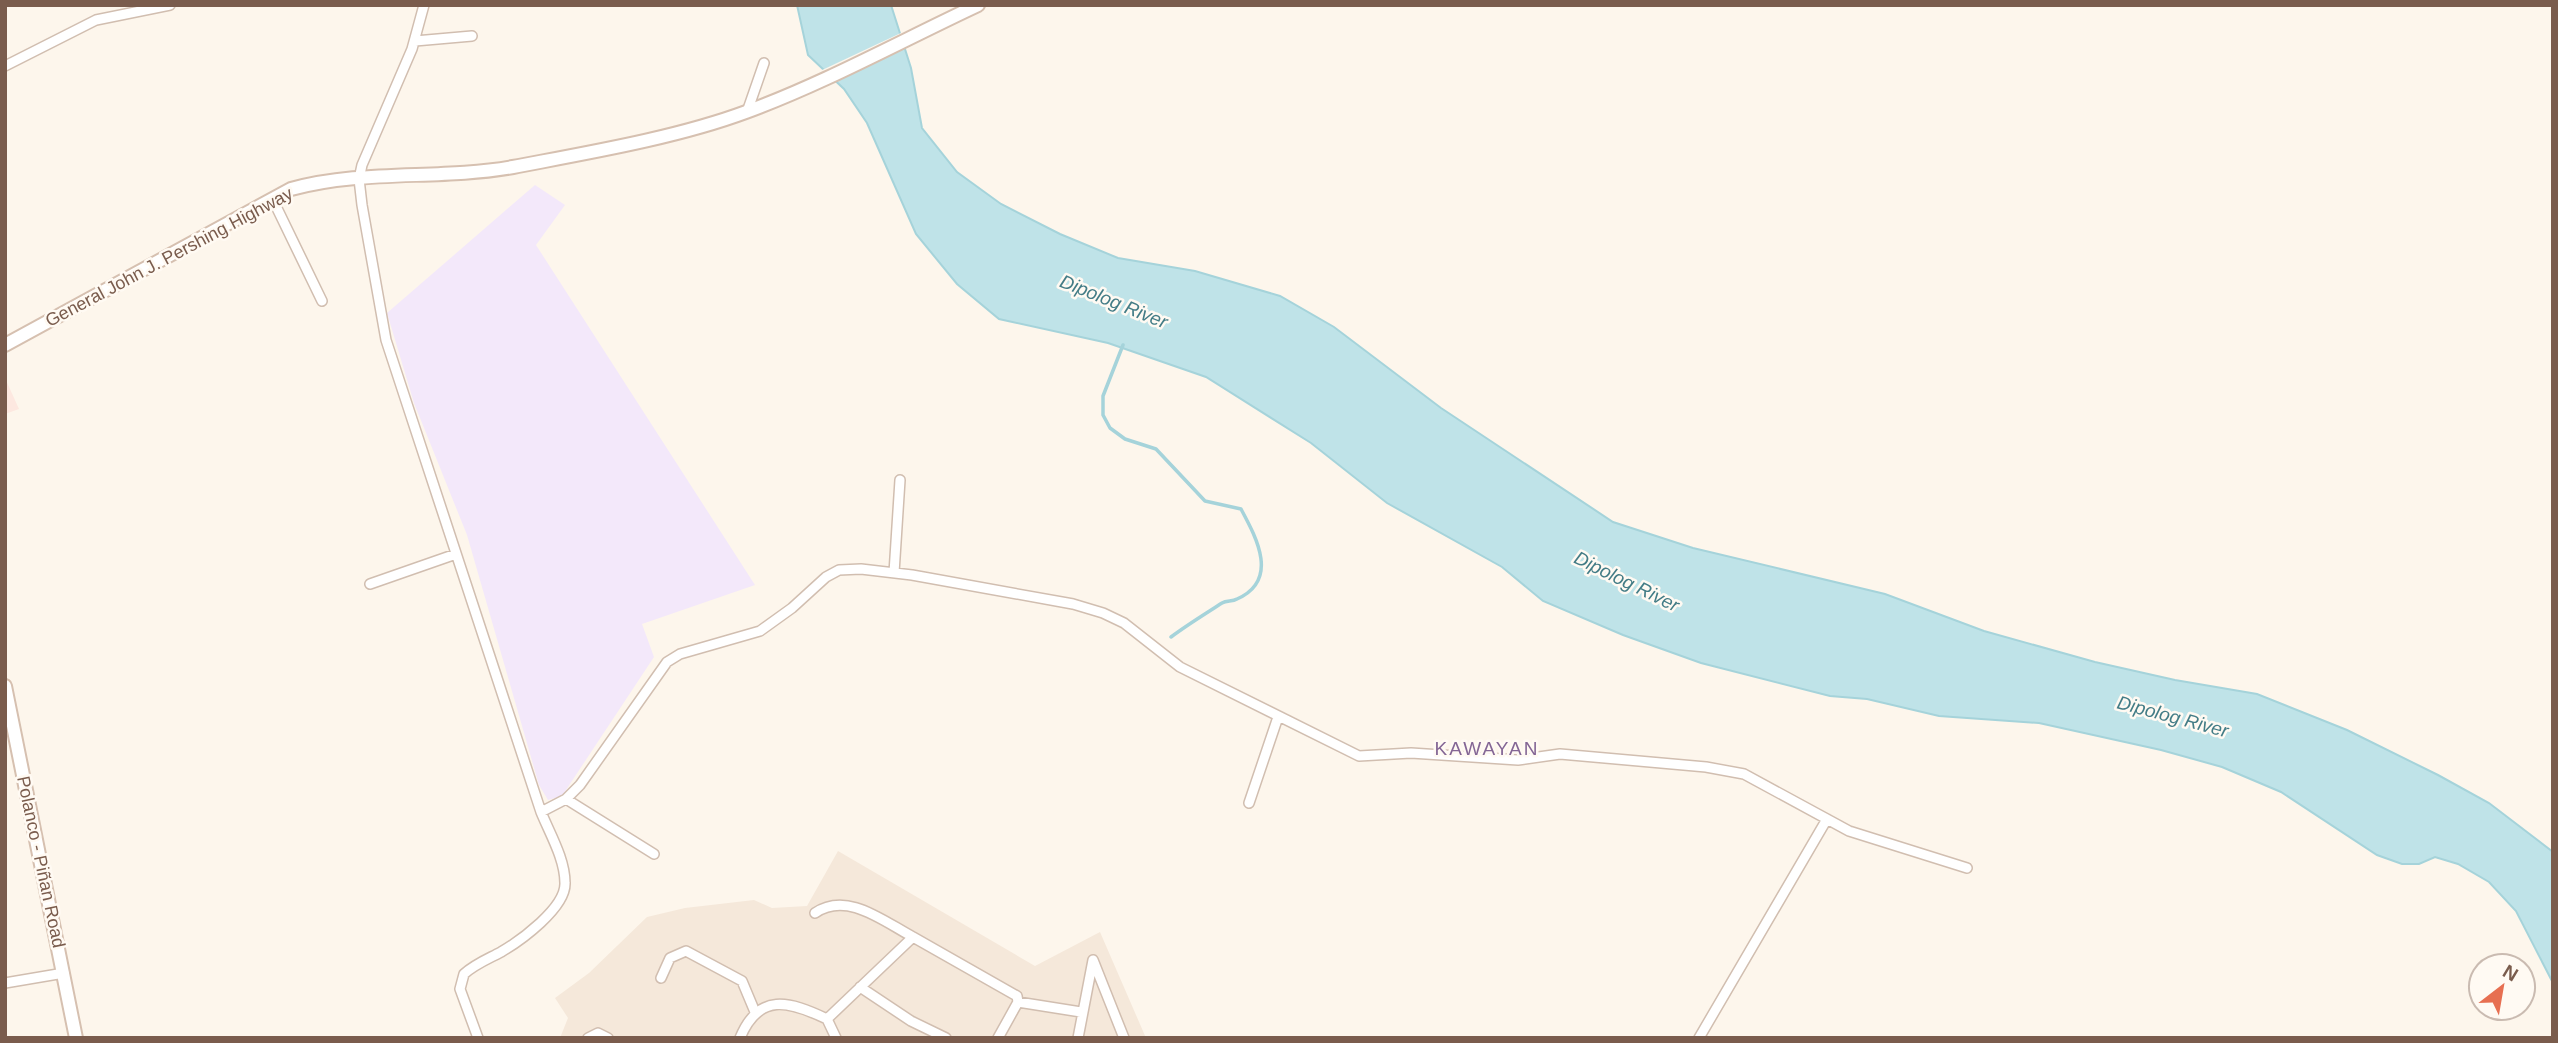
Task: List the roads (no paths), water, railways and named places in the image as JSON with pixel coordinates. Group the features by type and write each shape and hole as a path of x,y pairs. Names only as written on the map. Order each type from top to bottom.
{"main road":[{"name":"General John J. Pershing Highway","path":"5,345 291,189 313,183 438,176 509,167 593,151 747,112 978,5"},
{"name":"Polanco - Piñan Road","path":"5,686 76,1038"}],"street":[{"path":"5,66 96,20 170,5"},
{"path":"424,5 415,41 370,143 359,179 384,330 541,812 563,867 566,886 562,898 551,912 526,935 464,974 460,989 478,1038"},
{"path":"415,41 472,36"},
{"path":"747,112 764,63"},
{"path":"273,200 322,301"},
{"path":"894,573 900,480"},
{"path":"370,584 456,554"},
{"path":"541,812 566,799 600,760 667,662 680,654 760,631 792,608 826,577 839,570 861,569 1073,604 1103,613 1124,623 1180,667 1344,751 1370,758 1411,753 1518,760 1560,754 1706,767 1744,774 1849,831 1967,868"},
{"path":"1249,803 1278,717"},
{"path":"566,799 654,854"},
{"path":"1699,1038 1826,819"},
{"path":"815,913 830,905 844,903 913,937 1010,991 1017,996 1018,1002 998,1038"},
{"path":"827,1019 913,937"},
{"path":"661,978 670,958 686,951 743,981 755,1012"},
{"path":"1078,1038 1093,960 1124,1038"},
{"path":"5,984 64,973"},
{"path":"860,986 911,1021 946,1038"},
{"path":"1018,1002 1081,1012"},
{"path":"740,1038 755,1012 784,1004 802,1007 827,1019 836,1038"},
{"path":"588,1038 598,1033 608,1038"}],"water":[{"name":"Dipolog River","path":"797,5 891,5 911,68 922,128 957,172 1001,204 1060,234 1118,258 1195,271 1280,296 1334,327 1441,408 1613,522 1693,548 1885,594 1984,631 2095,662 2175,680 2257,694 2347,730 2489,803 2553,852 2553,983 2516,911 2489,882 2458,864 2435,857 2419,864 2402,864 2377,855 2281,792 2222,767 2161,750 2039,723 1939,716 1867,699 1830,696 1701,663 1623,635 1543,601 1502,567 1387,503 1311,443 1206,377 1108,343 999,319 957,284 916,234 867,123 844,89 808,55"}],"waterway":[{"path":"1123,345 1103,396 1103,415 1110,428 1125,439 1156,449 1205,501 1241,509 1253,532 1261,557 1258,581 1250,591 1235,600 1222,603 1171,637"}],"district":[{"name":"KAWAYAN","path":"1487,748"}]}
